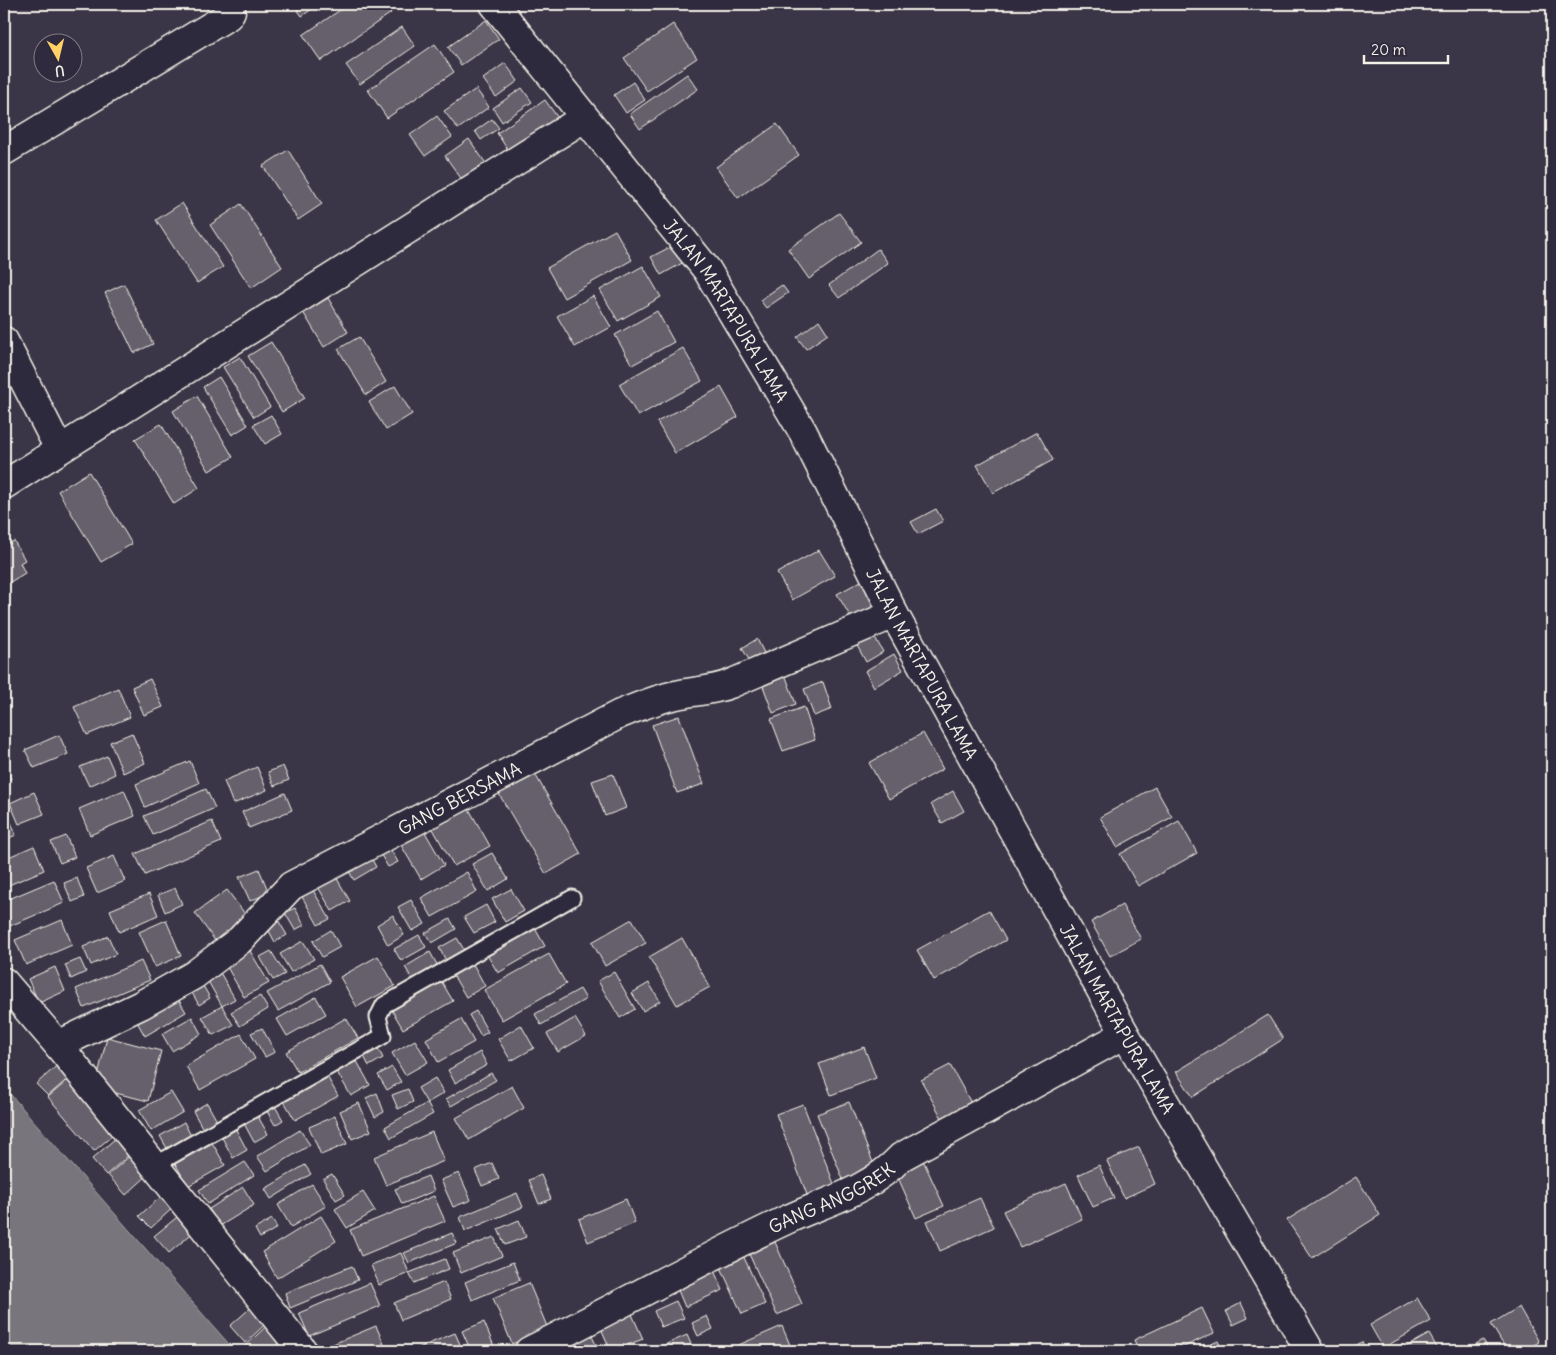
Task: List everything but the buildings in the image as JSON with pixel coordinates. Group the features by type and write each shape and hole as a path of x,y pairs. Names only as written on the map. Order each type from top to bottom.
{"street":[{"path":"4,151 229,15 230,4"},
{"name":"JALAN MARTAPURA LAMA","path":"494,4 707,270 803,432 894,614 1125,1034 1310,1351"},
{"path":"4,485 584,118"},
{"path":"4,341 59,449"},
{"name":"GANG BERSAMA","path":"58,1046 141,1005 194,975 240,940 291,886 620,714 658,699 712,691 894,614"},
{"path":"4,982 155,1165 303,1351"},
{"name":"GANG ANGGREK","path":"529,1351 787,1220 852,1193 889,1170 901,1157 1125,1034"}],"lane":[{"path":"155,1165 383,1036 378,1017 384,1005 572,898"}],"shaded area":[{"path":"4,1087 235,1351 4,1351"}]}
